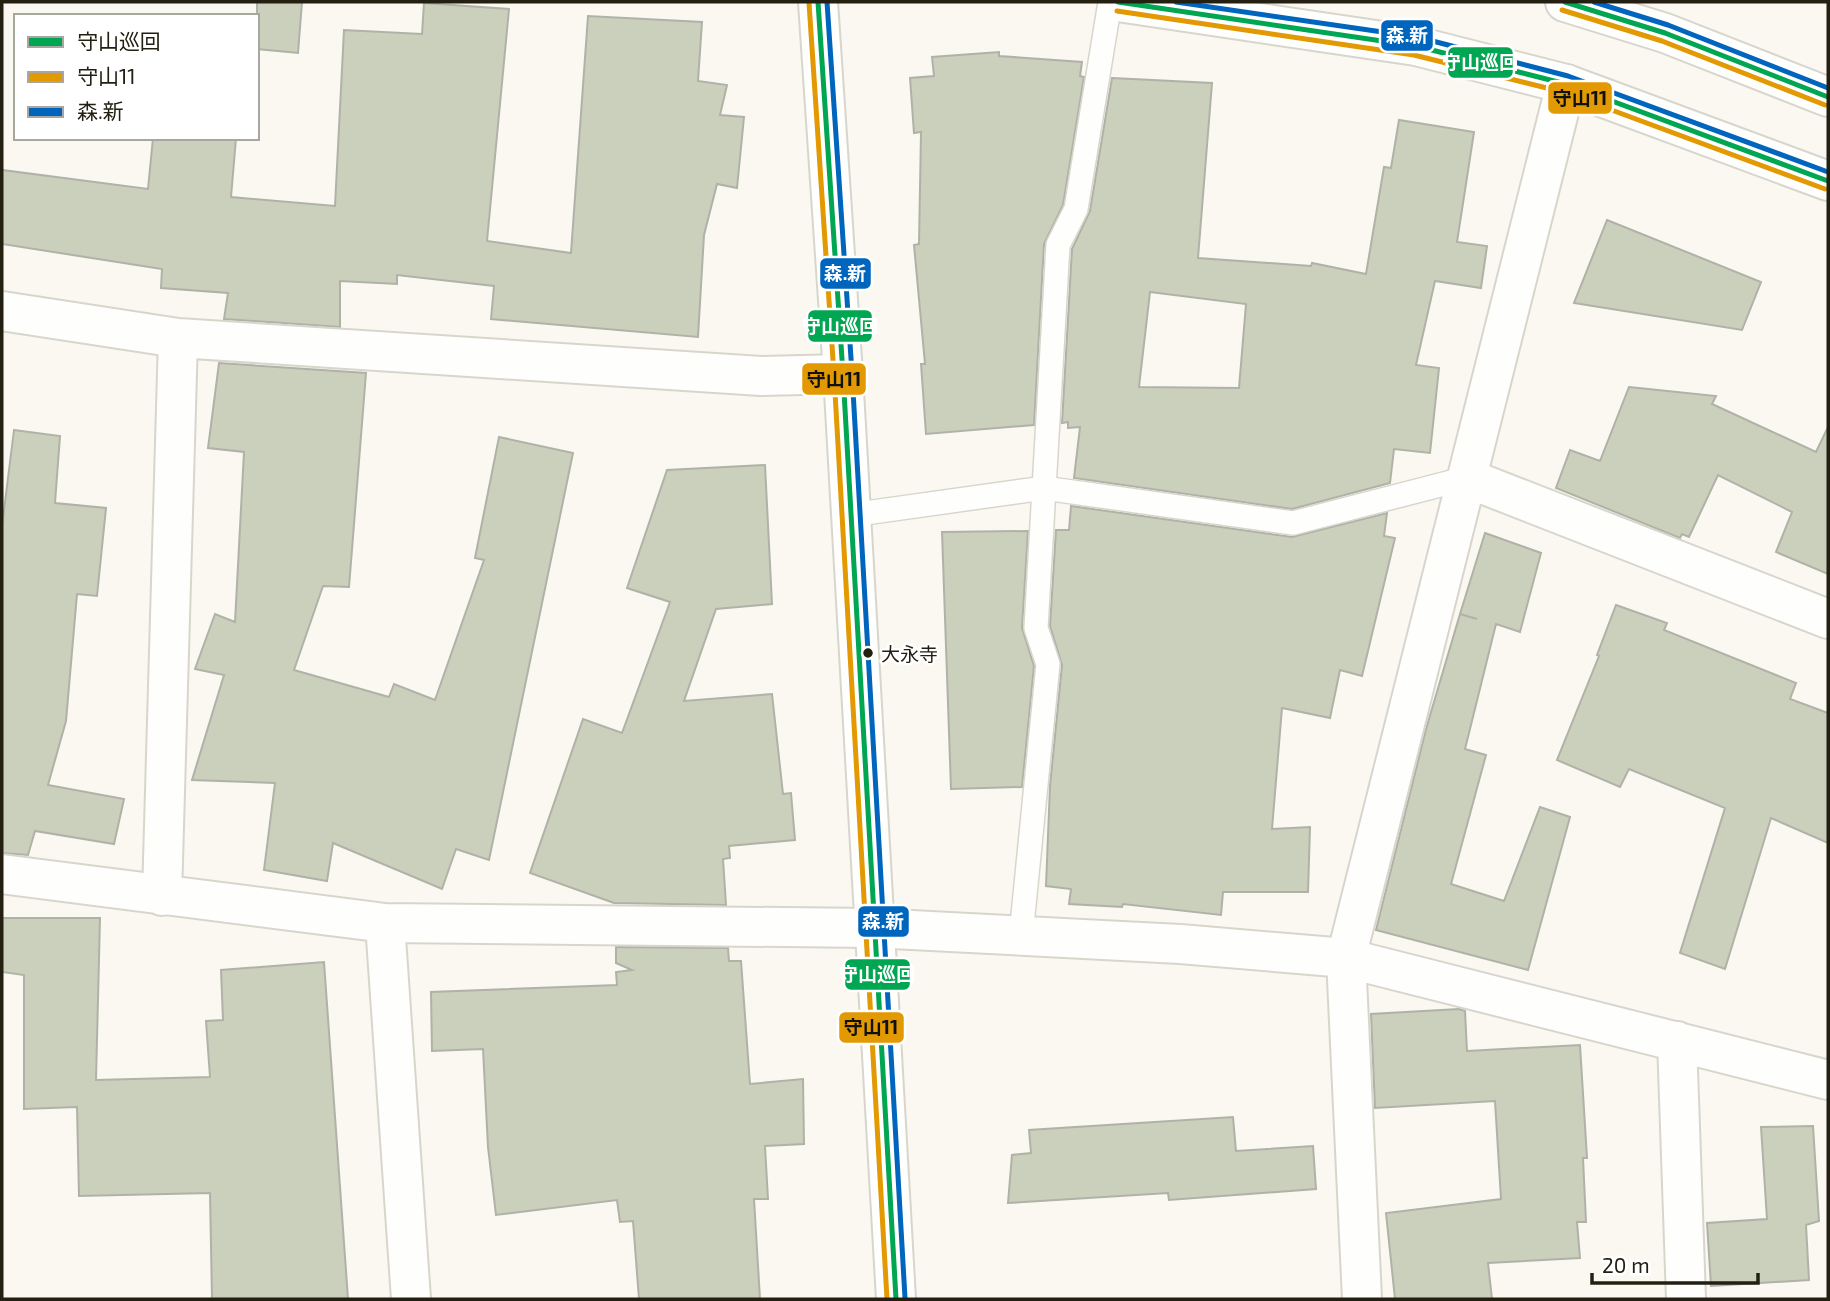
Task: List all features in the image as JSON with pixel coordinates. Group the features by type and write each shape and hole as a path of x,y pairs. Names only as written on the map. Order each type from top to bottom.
{"street":[{"path":"818,2 843,374 896,1299"},
{"path":"1118,2 1416,46 1566,84 1828,181"},
{"path":"1565,2 1665,33 1828,97"},
{"path":"1362,1299 1346,958 1566,84"},
{"path":"2,311 178,338 761,376 843,374"},
{"path":"162,896 178,338"},
{"path":"1467,478 1828,619"},
{"path":"2,874 385,923 873,928 1021,935 1346,958 1828,1080"},
{"path":"385,923 411,1299"},
{"path":"1677,1041 1686,1299"}],"lane":[{"path":"1021,935 1048,664 1035,628 1058,245 1076,209 1110,2"},
{"path":"851,514 1044,488 1293,523 1467,478"}],"building":[{"path":"257,2 302,2 298,53 259,49"},
{"path":"424,3 509,9 487,241 571,253 588,16 702,22 698,81 727,85 720,115 744,117 737,188 717,184 704,235 698,337 491,319 494,286 397,275 397,284 340,281 340,327 224,319 228,293 161,288 162,269 2,244 2,170 148,189 153,140 236,140 231,197 335,206 344,30 422,34"},
{"path":"999,52 999,56 1082,62 1080,76 1084,77 1063,205 1044,244 1034,425 926,434 921,364 925,364 914,245 919,244 921,132 914,133 910,78 934,76 932,57"},
{"path":"1112,78 1212,83 1198,258 1311,266 1312,263 1366,274 1384,167 1391,168 1399,120 1474,132 1457,242 1487,246 1481,288 1435,281 1416,365 1439,368 1430,453 1394,449 1390,483 1292,509 1074,478 1080,427 1068,428 1068,422 1062,423 1072,249 1090,211","holes":["1150,292 1246,304 1239,388 1139,387"]},
{"path":"1607,220 1761,282 1742,330 1574,303"},
{"path":"219,363 366,373 349,587 323,586 294,670 389,697 394,684 435,700 484,560 475,558 499,437 573,453 489,860 456,849 442,889 333,843 327,881 264,870 275,783 192,780 224,675 195,669 215,614 235,622 244,452 208,448"},
{"path":"1629,387 1716,396 1712,404 1816,452 1828,427 1828,574 1776,552 1792,512 1718,475 1689,537 1682,534 1680,538 1556,488 1570,450 1600,461"},
{"path":"14,430 60,436 55,503 106,508 97,596 77,594 66,721 48,785 124,799 114,844 35,831 28,855 2,853 2,526"},
{"path":"765,465 772,604 716,609 684,701 772,694 783,794 791,793 795,840 729,846 730,858 723,859 726,905 614,903 530,873 583,719 622,733 670,602 627,588 667,470"},
{"path":"1071,506 1292,537 1387,513 1384,536 1395,538 1362,676 1340,670 1330,718 1282,708 1272,829 1310,827 1308,892 1223,892 1221,915 1123,904 1122,907 1069,904 1071,889 1046,886 1050,786 1062,665 1050,626 1056,530 1069,530"},
{"path":"1028,531 1022,628 1034,666 1022,787 951,789 942,532"},
{"path":"1485,533 1541,553 1520,632 1496,624 1465,749 1486,755 1451,884 1504,901 1540,807 1570,817 1528,970 1376,930 1426,729"},
{"path":"1616,605 1667,623 1664,630 1796,683 1790,699 1828,713 1828,843 1771,818 1725,969 1680,953 1725,808 1629,769 1620,787 1557,760 1599,656 1597,655"},
{"path":"2,918 100,918 96,1080 210,1077 206,1021 223,1020 221,970 324,962 348,1299 212,1299 210,1193 79,1196 77,1107 24,1109 24,975 2,972"},
{"path":"616,947 728,948 729,961 741,961 750,1084 803,1079 804,1144 765,1146 768,1199 754,1199 760,1299 639,1299 633,1221 620,1222 617,1200 496,1215 488,1147 483,1049 432,1051 431,992 617,985 616,972 632,970 616,963"},
{"path":"1459,1009 1465,1011 1467,1051 1580,1045 1587,1158 1583,1158 1586,1222 1577,1222 1580,1258 1488,1263 1492,1299 1395,1299 1386,1213 1501,1199 1495,1101 1375,1108 1371,1014"},
{"path":"1233,1117 1236,1151 1313,1146 1316,1189 1169,1200 1168,1193 1008,1203 1012,1155 1031,1153 1029,1130"},
{"path":"1813,1126 1819,1221 1806,1225 1809,1280 1711,1286 1707,1223 1767,1219 1761,1127"}],"transit line":[{"name":"守山巡回","path":"818,2 843,374 896,1299"},
{"name":"森.新","path":"827,2 852,373 905,1298"},
{"name":"守山巡回","path":"1118,2 1416,46 1566,84 1828,181"},
{"name":"森.新","path":"1176,2 1417,37 1568,76 1828,172"},
{"name":"守山巡回","path":"1565,2 1665,33 1828,97"},
{"name":"森.新","path":"1594,2 1668,25 1828,88"},
{"name":"守山11","path":"809,3 834,375 887,1299"},
{"name":"守山11","path":"1562,10 1662,41 1825,105"},
{"name":"守山11","path":"1117,11 1414,55 1563,92 1825,189"}],"place":[{"name":"大永寺","path":"868,653"}]}
